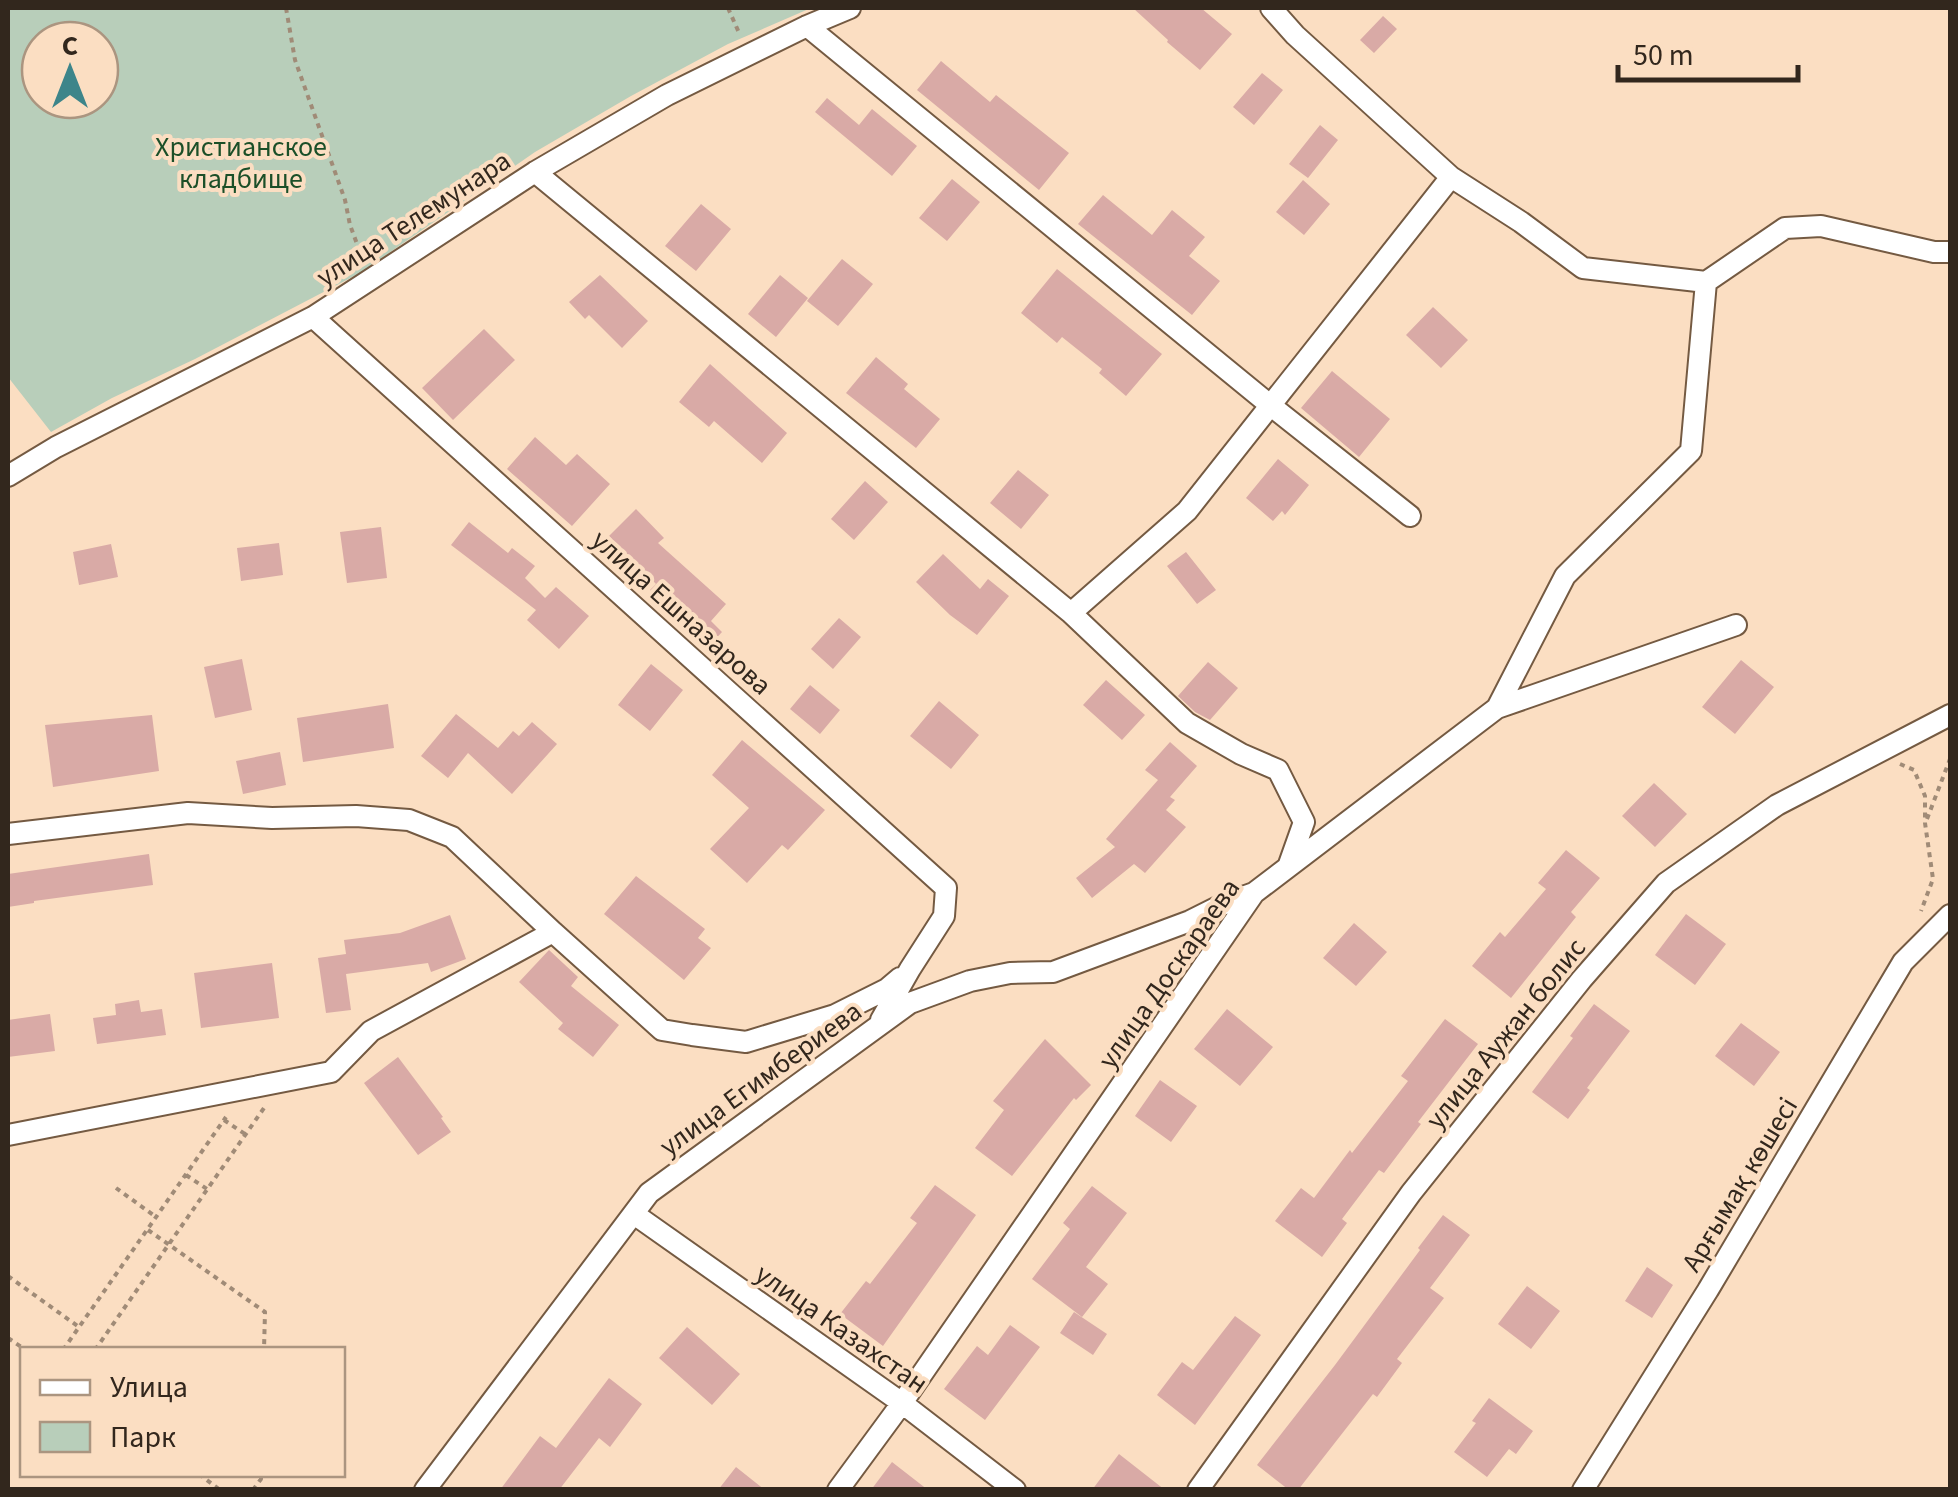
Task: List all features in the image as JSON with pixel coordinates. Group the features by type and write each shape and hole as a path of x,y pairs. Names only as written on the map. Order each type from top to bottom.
{"street":[{"name":"улица Телемунара","path":"8,476 56,446 313,316 535,172 667,95 850,8"},
{"path":"1271,8 1294,35 1451,177 1583,268 1706,282 1785,228 1821,226 1934,252 1950,252"},
{"path":"806,26 1410,516"},
{"path":"535,172 1070,613 1187,723 1278,770 1304,822 1288,868"},
{"path":"1070,613 1187,511 1451,177"},
{"path":"1497,708 1564,576 1692,451 1706,282"},
{"name":"улица Ешназарова","path":"313,316 946,888 944,916 877,1028"},
{"name":"улица Доскараева","path":"838,1490 1254,893 1497,708 1736,625"},
{"name":"улица Аужан болис","path":"1198,1490 1411,1193 1582,979 1666,883 1777,805 1950,715"},
{"name":"улица Ешназарова","path":"8,834 188,813 410,820 452,837 662,1030 746,1042 835,1015 887,989 910,969"},
{"name":"улица Егимбериева","path":"425,1490 649,1193 910,1003 970,981 1010,973 1053,972 1254,893"},
{"name":"Арғымақ көшесі","path":"1583,1490 1708,1290 1903,962 1950,915"},
{"path":"8,1135 331,1072 371,1030 553,932"},
{"name":"улица Казахстан","path":"634,1214 902,1403 1016,1490"}],"path":[{"path":"286,8 295,60 345,200 358,249 368,268"},
{"path":"728,8 742,39"},
{"path":"1879,754 1914,770 1926,796 1932,879 1921,912"},
{"path":"1926,823 1950,758"},
{"path":"97,1347 267,1104"},
{"path":"66,1347 232,1109"},
{"path":"224,1120 245,1134"},
{"path":"186,1175 207,1189"},
{"path":"116,1188 156,1216"},
{"path":"147,1230 265,1312 264,1347"},
{"path":"8,1276 80,1327"}],"green space":[{"name":"Христианское кладбище","path":"8,8 811,8 728,44 535,152 360,273 51,432 8,377"}],"building":[{"path":"1133,8 1201,8 1232,34 1200,70"},
{"path":"1383,16 1397,29 1374,53 1360,40"},
{"path":"941,61 990,102 996,95 1069,153 1039,190 917,90"},
{"path":"1262,73 1283,90 1254,125 1233,107"},
{"path":"827,98 859,125 872,109 917,146 892,176 815,112"},
{"path":"1320,125 1338,140 1308,178 1289,164"},
{"path":"952,179 980,202 947,241 919,218"},
{"path":"1303,180 1330,204 1304,235 1276,212"},
{"path":"1103,195 1152,235 1172,210 1205,237 1189,256 1220,281 1192,315 1078,224"},
{"path":"701,204 731,229 696,271 665,246"},
{"path":"842,259 873,284 838,326 807,301"},
{"path":"1057,269 1162,354 1126,396 1099,373 1102,369 1062,337 1057,343 1021,313"},
{"path":"600,275 648,321 622,348 589,315 585,319 569,302"},
{"path":"780,275 808,298 776,337 748,314"},
{"path":"1433,307 1468,340 1441,368 1406,335"},
{"path":"484,329 515,360 453,420 422,388"},
{"path":"876,357 908,384 904,389 940,419 916,448 846,393"},
{"path":"710,364 787,433 762,463 714,421 709,427 679,402"},
{"path":"1332,371 1390,419 1359,457 1301,408"},
{"path":"535,437 566,465 577,454 610,484 572,526 507,469"},
{"path":"1278,459 1309,485 1285,515 1282,511 1273,521 1246,498"},
{"path":"1018,470 1049,495 1021,529 990,503"},
{"path":"865,481 888,502 854,540 831,519"},
{"path":"636,509 664,538 658,543 726,604 711,621 722,632 710,645 650,590 656,584 609,536"},
{"path":"469,522 508,553 512,548 535,566 525,578 545,598 556,587 589,616 559,649 527,620 536,610 451,545"},
{"path":"381,527 387,578 347,583 340,532"},
{"path":"279,543 283,575 241,581 237,548"},
{"path":"111,544 118,577 79,585 73,552"},
{"path":"1186,552 1216,590 1197,604 1167,566"},
{"path":"943,554 980,589 988,579 1009,596 977,635 916,582"},
{"path":"839,618 861,637 833,669 811,649"},
{"path":"242,659 252,710 215,718 204,667"},
{"path":"1741,660 1774,687 1735,734 1702,707"},
{"path":"1208,662 1238,688 1210,720 1178,696"},
{"path":"651,664 683,690 650,731 618,705"},
{"path":"1106,680 1145,715 1122,740 1083,705"},
{"path":"810,685 840,710 820,734 790,709"},
{"path":"939,701 979,735 951,769 910,736"},
{"path":"388,704 394,748 303,762 297,718"},
{"path":"456,714 498,748 513,731 519,736 532,722 557,744 512,794 468,753 448,778 421,756"},
{"path":"152,715 159,771 53,787 45,725"},
{"path":"742,740 825,810 788,850 782,845 747,883 710,849 749,808 712,775"},
{"path":"1170,742 1197,766 1170,797 1175,800 1166,810 1186,827 1145,873 1134,864 1092,898 1076,878 1115,847 1106,839 1158,780 1145,770"},
{"path":"280,752 286,785 243,794 236,761"},
{"path":"1654,783 1687,814 1655,847 1622,816"},
{"path":"1566,850 1600,878 1571,912 1576,917 1511,998 1472,966 1500,932 1505,937 1546,889 1538,883"},
{"path":"149,854 153,885 8,907 8,874"},
{"path":"636,876 705,929 698,938 711,948 684,980 604,914"},
{"path":"1686,914 1726,944 1695,985 1655,955"},
{"path":"450,915 466,959 431,972 428,963 346,974 351,1010 326,1013 318,958 346,954 344,940 400,933"},
{"path":"1354,923 1387,952 1356,986 1323,958"},
{"path":"549,950 578,977 571,986 619,1025 593,1057 558,1029 563,1023 519,982"},
{"path":"272,963 279,1018 201,1028 194,973"},
{"path":"139,1000 141,1012 162,1009 166,1035 97,1044 93,1018 116,1015 115,1004"},
{"path":"1594,1004 1630,1031 1568,1119 1532,1092"},
{"path":"1227,1009 1273,1047 1240,1086 1194,1049"},
{"path":"50,1014 55,1051 8,1057 8,1020"},
{"path":"1445,1019 1478,1044 1384,1173 1379,1170 1342,1219 1347,1223 1322,1257 1275,1221 1301,1188 1314,1198 1350,1150 1352,1153 1408,1081 1401,1076"},
{"path":"1741,1023 1780,1052 1754,1086 1715,1056"},
{"path":"1045,1039 1091,1085 1074,1098 1012,1176 975,1148 1004,1110 993,1101"},
{"path":"398,1057 451,1132 418,1155 364,1083"},
{"path":"1160,1080 1197,1106 1171,1142 1135,1116"},
{"path":"935,1185 976,1215 883,1346 840,1314 866,1281 870,1284 917,1223 910,1218"},
{"path":"1092,1186 1127,1213 1086,1267 1108,1284 1082,1317 1032,1279 1070,1229 1063,1223"},
{"path":"1443,1215 1470,1235 1430,1288 1444,1298 1397,1359 1402,1363 1377,1397 1373,1394 1298,1490 1289,1490 1257,1465"},
{"path":"1647,1267 1673,1285 1652,1318 1625,1301"},
{"path":"1527,1286 1560,1311 1531,1349 1498,1324"},
{"path":"1074,1312 1107,1334 1093,1355 1060,1333"},
{"path":"1235,1316 1261,1335 1195,1425 1157,1395 1182,1362 1193,1370"},
{"path":"1010,1325 1040,1347 985,1420 944,1389 977,1346 988,1355"},
{"path":"687,1327 740,1374 712,1405 659,1358"},
{"path":"609,1378 642,1404 610,1447 599,1438 559,1490 500,1490 540,1436 556,1448"},
{"path":"1489,1398 1533,1431 1516,1454 1509,1449 1487,1477 1454,1452"},
{"path":"1119,1454 1165,1490 1092,1490"},
{"path":"892,1462 928,1490 871,1490"},
{"path":"736,1467 765,1490 718,1490"}]}
